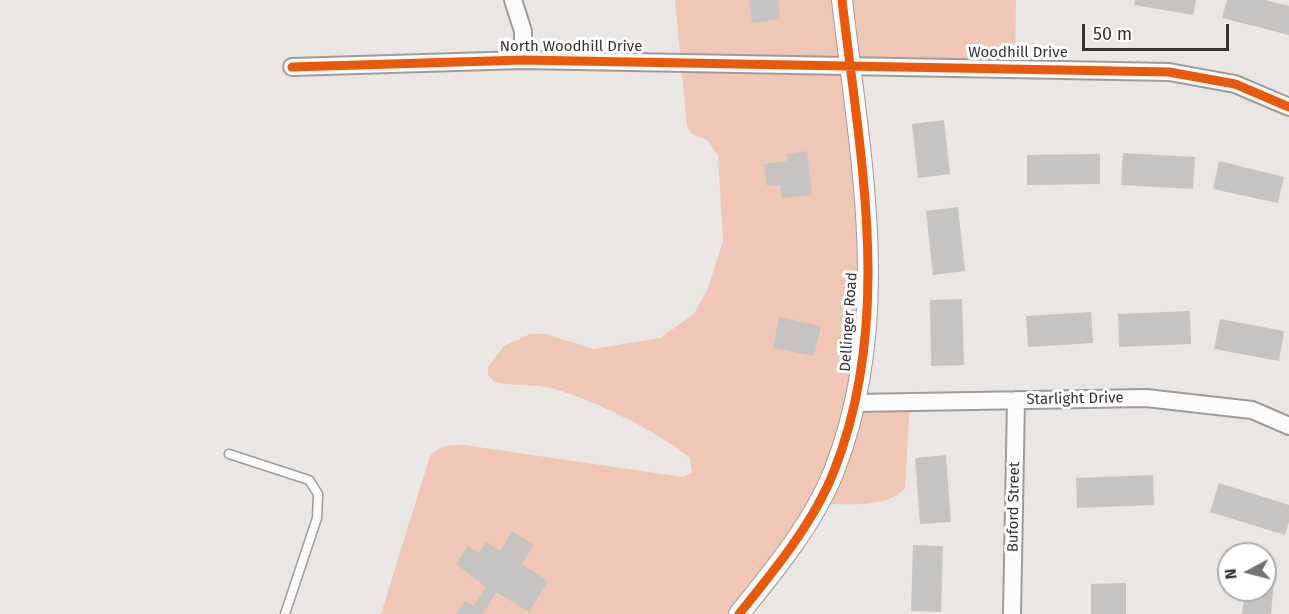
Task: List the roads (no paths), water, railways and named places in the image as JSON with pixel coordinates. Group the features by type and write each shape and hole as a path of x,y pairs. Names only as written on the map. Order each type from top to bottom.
{"street":[{"path":"513,0 522,31 523,60"},
{"name":"Dellinger Road","path":"739,614 818,504 834,472 856,403 865,351 869,287 867,219 842,0"},
{"name":"North Woodhill Drive","path":"291,67 523,60 850,64"},
{"name":"Woodhill Drive","path":"850,64 1169,72 1235,84 1289,107"},
{"name":"Starlight Drive","path":"856,403 1146,398 1252,410 1289,426"},
{"name":"Buford Street","path":"1012,614 1016,400"}],"lane":[{"path":"229,454 309,480 318,494 317,518 285,614"}]}
